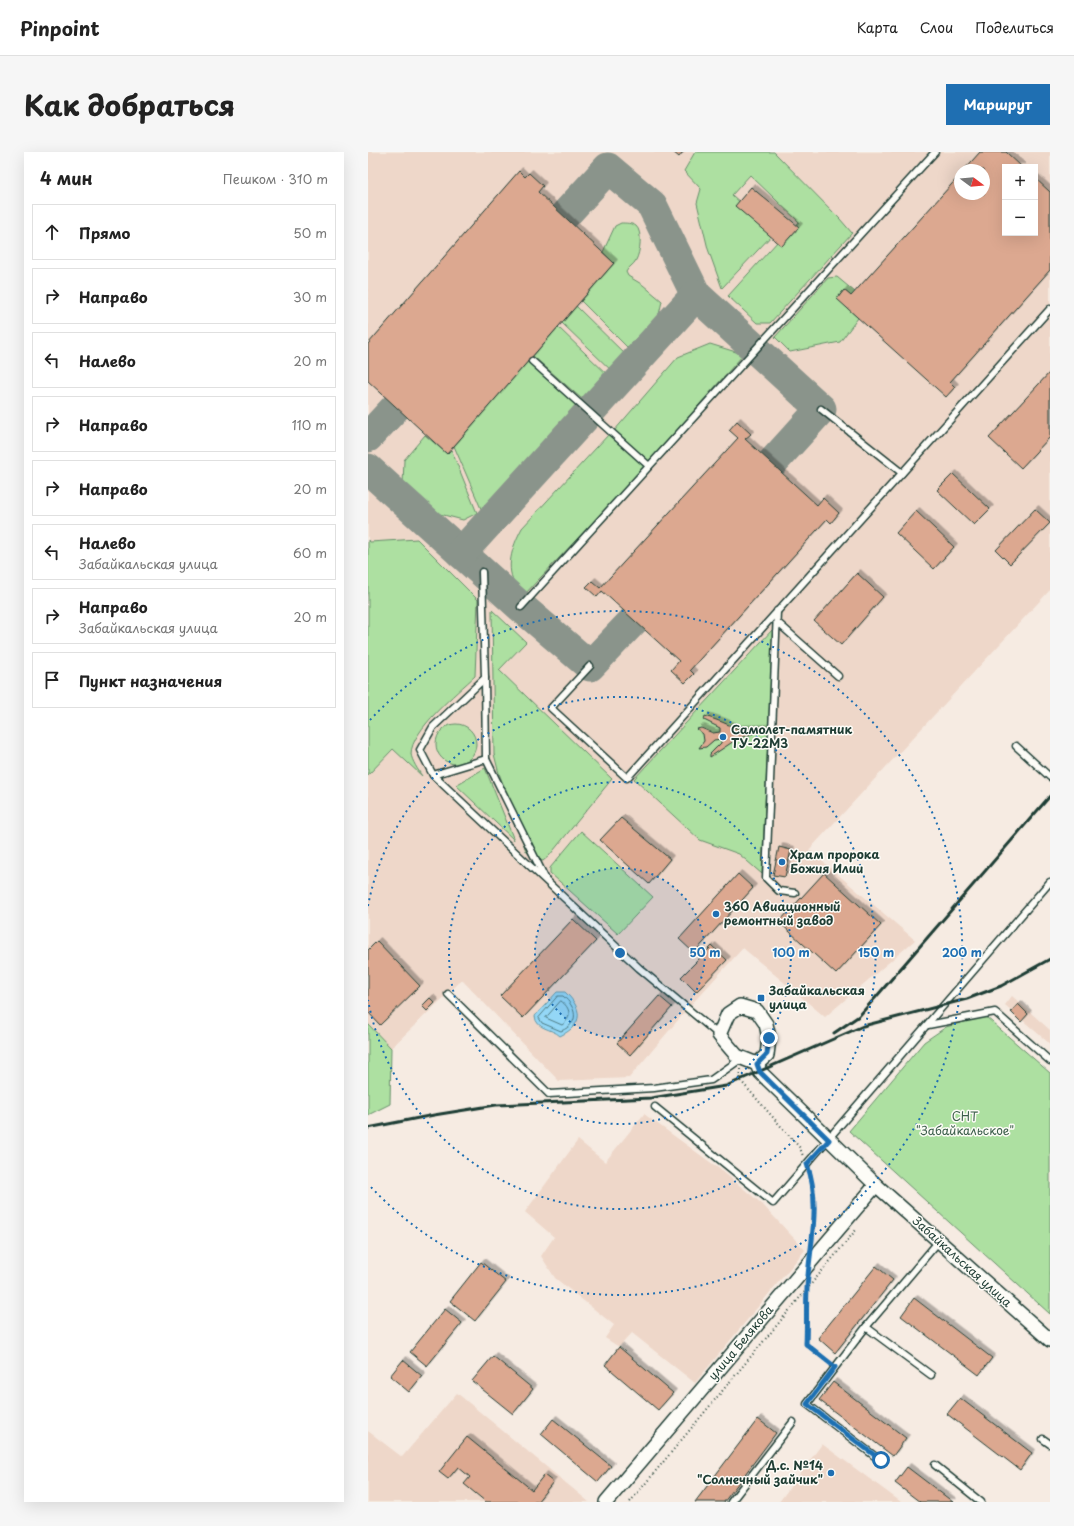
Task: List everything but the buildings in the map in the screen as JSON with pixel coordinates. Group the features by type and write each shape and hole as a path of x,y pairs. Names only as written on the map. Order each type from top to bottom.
{"street":[{"path":"740,1006 757,1012 766,1024 769,1038 767,1054 757,1064 737,1056 719,1036 728,1014 740,1006"},
{"name":"Забайкальская улица","path":"757,1064 760,1072 876,1185 1050,1340"},
{"name":"улица Белякова","path":"606,1502 876,1185"}],"lane":[{"path":"521,607 935,152"},
{"path":"590,666 551,708 627,778 1050,309"},
{"path":"532,361 649,466"},
{"path":"821,409 902,473"},
{"path":"482,572 486,759 547,882"},
{"path":"777,611 766,878 779,891 796,893"},
{"path":"777,622 838,676"},
{"path":"485,678 433,727 420,750 433,775 645,973 719,1036"},
{"path":"1016,746 1050,777"},
{"path":"433,775 486,759"},
{"path":"655,1107 773,1203 829,1140 1050,882"},
{"path":"448,994 549,1094 654,1088 711,1080 742,1058"},
{"path":"928,1025 994,1012 1050,1061"},
{"path":"881,1460 807,1404 866,1327 939,1241"},
{"path":"866,1327 932,1376"},
{"path":"731,1502 793,1422"},
{"path":"1044,1439 1050,1444"},
{"path":"934,1466 981,1502"}],"path":[{"path":"742,1058 740,1080 800,1148 812,1178 815,1202 810,1262"},
{"path":"630,1502 859,1225"},
{"path":"808,1282 806,1344 835,1367"}],"shaded area":[{"path":"368,152 1050,152 1050,590 809,850 915,940 825,1017 743,948 689,1007 629,1078 559,1081 462,980 391,1048 368,1024"},
{"path":"1012,996 1050,1030 1050,1044 1005,1005"},
{"path":"644,1114 721,1170 762,1204 805,1250 695,1383 632,1333 619,1347 605,1338 614,1325 555,1278 541,1256 554,1237 525,1212 578,1140 605,1162"},
{"path":"457,1393 589,1502 368,1502 368,1431 402,1457"},
{"name":"Д.с. №14 \"Солнечный зайчик\"","path":"822,1444 901,1502 779,1502"}],"green space":[{"path":"695,152 774,152 852,233 770,323 757,323 728,296 779,240 783,242 799,222 750,175 732,195 774,233 722,288 708,249 697,203 701,189 684,171"},
{"path":"621,223 628,223 636,226 640,233 639,253 635,262 626,272 628,276 643,285 662,301 655,333 635,355 581,301 614,263 603,252 615,226"},
{"path":"837,277 855,292 851,296 844,290 837,298 858,318 840,342 790,352 775,337 828,278"},
{"path":"576,306 631,360 616,375 562,323"},
{"path":"558,327 613,380 592,402 588,399 582,399 533,356"},
{"path":"710,344 743,355 648,463 614,431 678,357"},
{"path":"528,361 577,403 576,410 580,415 493,507 482,511 454,446"},
{"path":"609,434 645,467 524,595 515,584 510,568 510,561 516,540 522,528"},
{"path":"425,435 447,454 451,449 477,513 463,520 432,512 403,484 404,460"},
{"path":"417,539 478,600 475,676 447,701 427,723 413,744 411,754 415,765 422,776 393,749 368,775 368,540 370,542"},
{"path":"492,610 526,642 499,670 612,779 549,856 543,861 533,859 526,851 498,770 494,754"},
{"path":"773,629 762,874 739,854 700,840 634,779"},
{"path":"452,724 460,724 467,727 473,733 476,744 473,755 467,761 460,764 452,764 445,761 439,755 436,748 436,740 439,733 445,727"},
{"path":"485,768 514,840 456,785"},
{"path":"581,831 653,897 618,934 550,873 550,868"},
{"name":"СНТ \"Забайкальское\"","path":"985,1016 1050,1073 1050,1314 849,1131 924,1042 946,1027"},
{"path":"368,1024 391,1048 390,1104 368,1115"}],"water":[{"path":"557,992 565,992 571,998 575,1004 578,1016 574,1026 560,1036 538,1024 535,1016"}],"taxiway":[{"path":"564,216 608,168 652,205 696,295"},
{"path":"461,553 696,295 821,409 772,463"},
{"path":"368,437 396,407"},
{"path":"368,469 521,607 590,666 634,620"}],"railway":[{"path":"834,1033 859,1016 1050,796"},
{"path":"368,1128 496,1105 651,1098 726,1086 863,1026 967,999 1001,986 1050,959"}],"place":[{"name":"Самолет-памятник ТУ-22М3","path":"723,737"},
{"name":"Храм пророка Божия Илии","path":"782,862"},
{"name":"360 Авиационный ремонтный завод","path":"716,914"},
{"name":"Забайкальская улица","path":"761,998"},
{"name":"Д.с. №14 \"Солнечный зайчик\"","path":"831,1473"}],"route":[{"path":"769,1038 767,1054 757,1064 760,1072 829,1140 807,1164 812,1178 815,1202 807,1288 806,1344 835,1367 807,1404 881,1460"}]}
